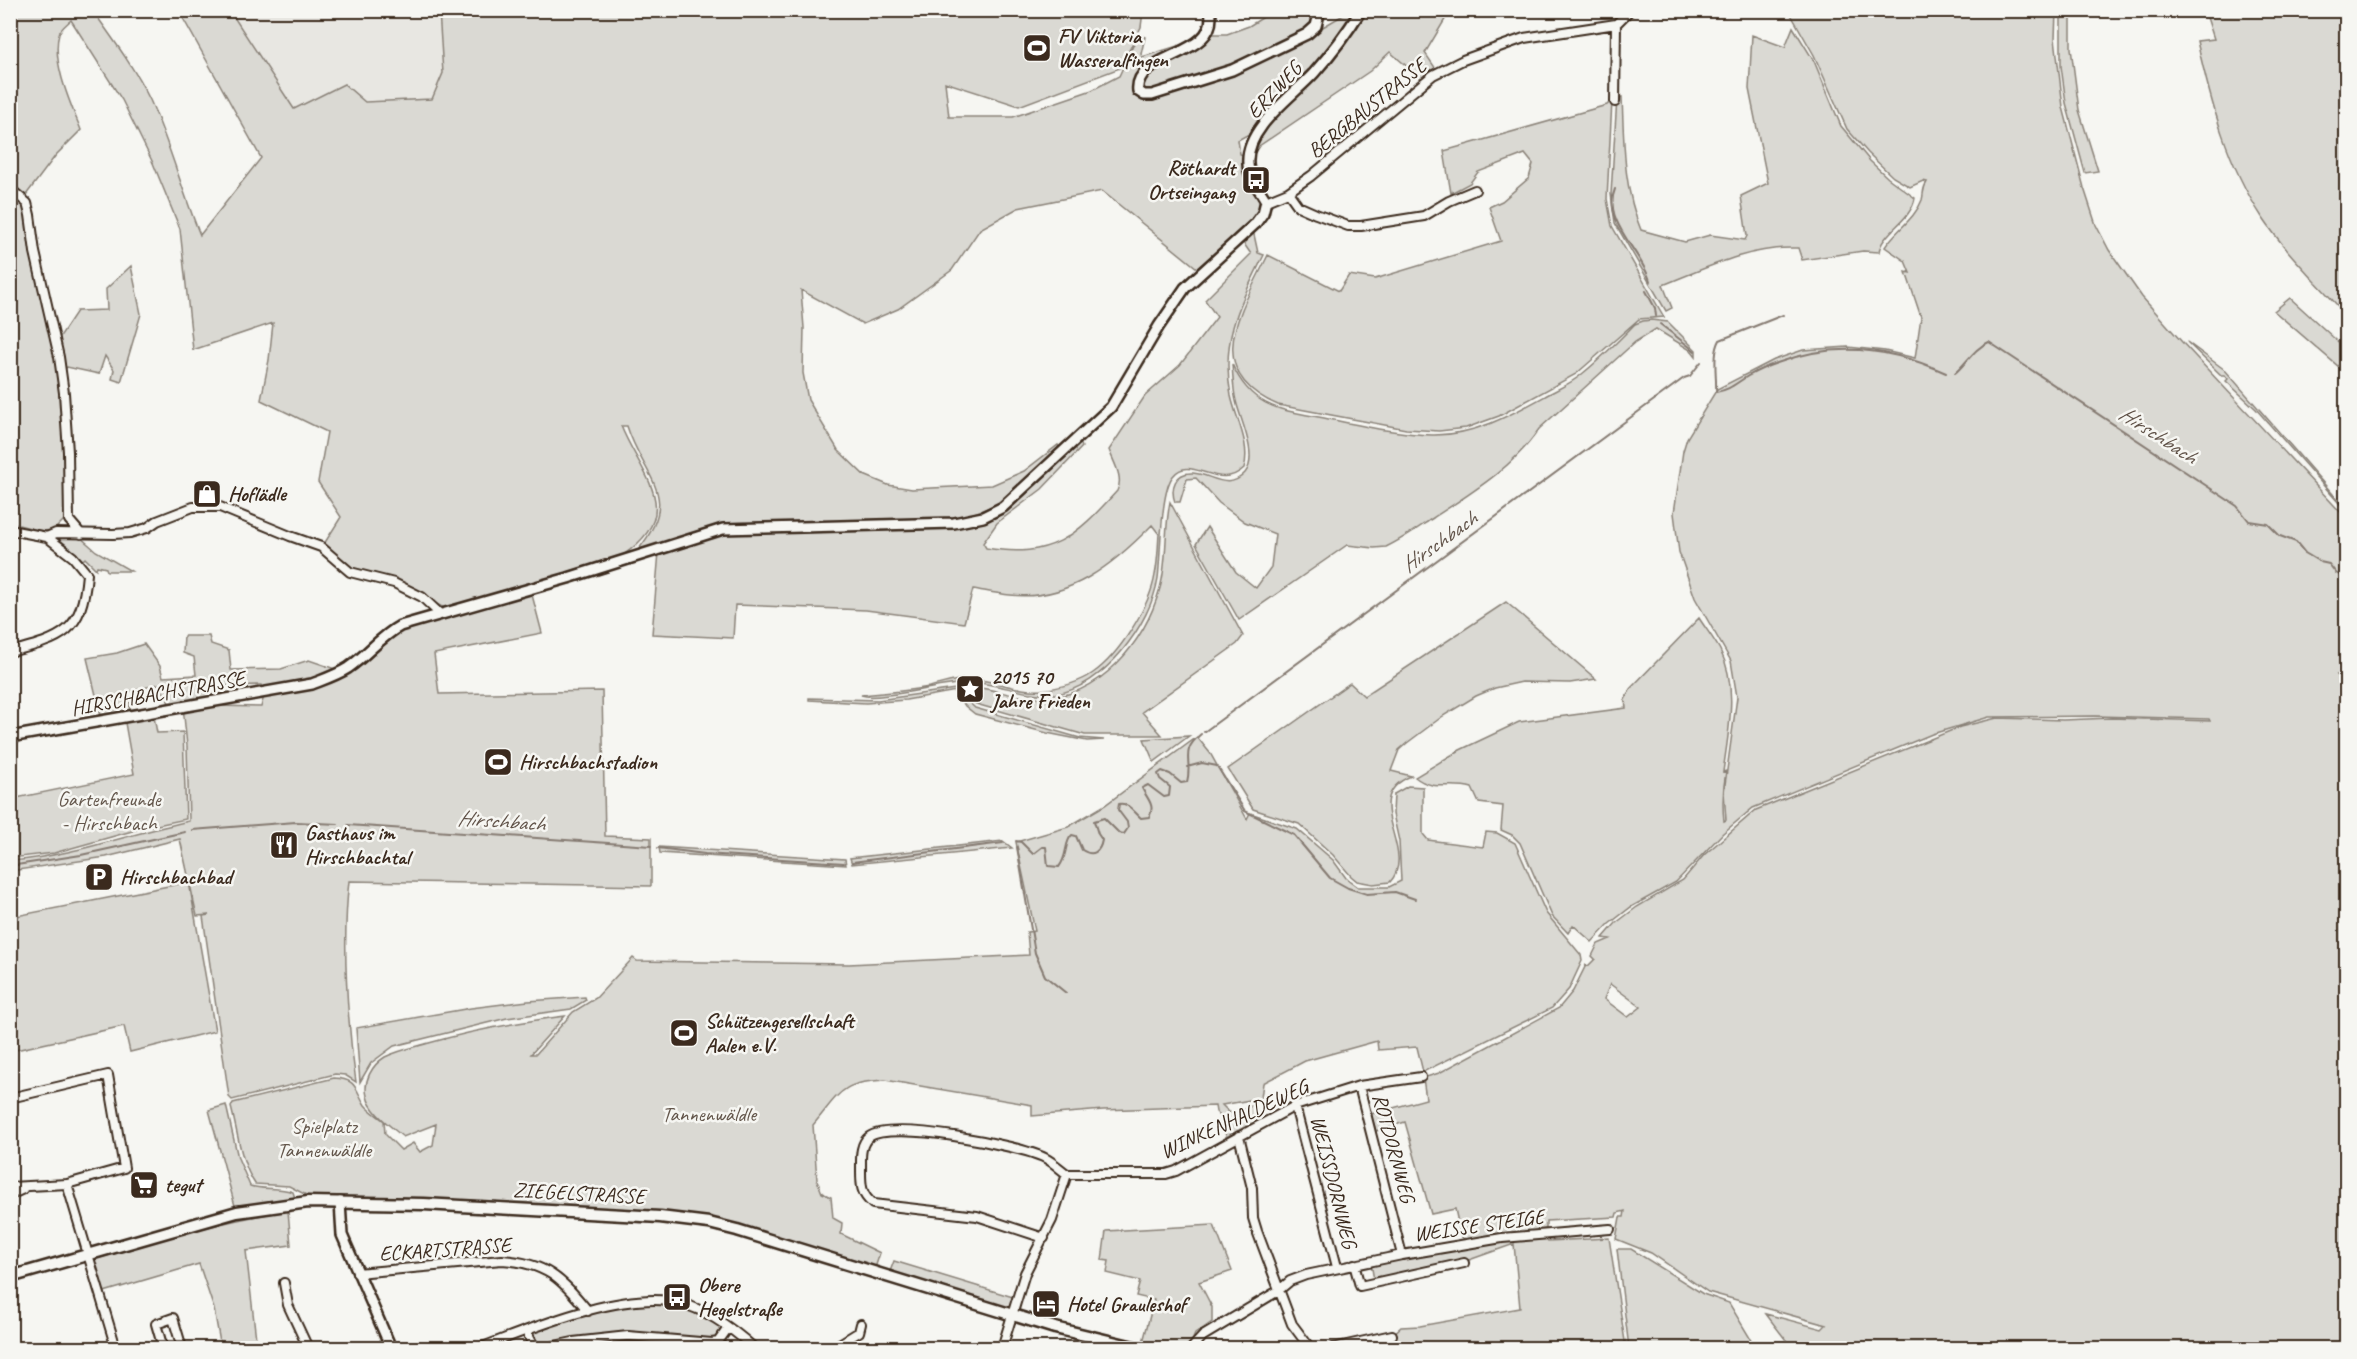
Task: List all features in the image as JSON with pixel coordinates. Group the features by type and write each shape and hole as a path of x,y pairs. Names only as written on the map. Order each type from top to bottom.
{"main road":[{"name":"ZIEGELSTRASSE","path":"10,1277 237,1212 308,1202 660,1217 709,1223 1011,1315 1138,1348"}],"street":[{"name":"ERZWEG","path":"1209,10 1211,18 1205,35 1182,51 1147,69 1140,75 1137,84 1138,91 1144,95 1152,95 1232,70 1307,34 1316,26 1320,10"},
{"name":"ERZWEG","path":"1266,201 1248,167 1248,152 1253,140 1273,112 1312,75 1330,54 1361,10"},
{"path":"1615,102 1616,24 1630,10"},
{"name":"BERGBAUSTRASSE","path":"1266,201 1288,192 1311,176 1426,80 1454,64 1524,38 1616,24"},
{"path":"1288,192 1298,206 1348,226 1361,226 1424,216 1449,201 1475,190"},
{"path":"10,192 14,192 27,203 30,215 35,252 59,357 68,452 69,520 81,534"},
{"name":"HIRSCHBACHSTRASSE","path":"10,737 312,684 350,667 388,633 400,626 567,578 723,529 954,523 983,517 1004,507 1111,407 1159,326 1185,288 1255,224 1263,213 1266,201"},
{"path":"56,533 130,533 147,528 157,521 193,507 220,507 321,547 350,572 393,583 422,597 440,614"},
{"path":"47,537 56,533 69,520"},
{"path":"10,530 47,537 73,556 87,574 83,607 69,629 49,641 10,652"},
{"path":"10,1098 108,1075 124,1168 67,1184 10,1187"},
{"name":"WINKENHALDEWEG","path":"1067,1174 1134,1174 1176,1171 1295,1106 1359,1086 1421,1077"},
{"name":"ROTDORNWEG","path":"1359,1086 1402,1255"},
{"name":"WEISSDORNWEG","path":"1295,1106 1337,1267"},
{"path":"1002,1348 1025,1273 1044,1238 1067,1174 1046,1158 1026,1151 954,1136 919,1132 876,1133 867,1138 861,1152 861,1186 865,1198 873,1204 977,1216 1044,1238"},
{"path":"1239,1136 1252,1188 1253,1218 1292,1324 1310,1348"},
{"path":"67,1184 86,1255 116,1348"},
{"path":"10,1195 27,1186"},
{"path":"340,1202 342,1235 391,1348"},
{"name":"WEISSE STEIGE","path":"1192,1348 1203,1336 1278,1291 1290,1281 1306,1275 1337,1267 1502,1238 1610,1229"},
{"name":"ECKARTSTRASSE","path":"357,1273 502,1260 520,1261 554,1275 567,1285 588,1311"},
{"name":"WEISSE STEIGE","path":"1354,1264 1360,1286 1464,1263"},
{"path":"284,1283 288,1305 308,1348"},
{"path":"480,1348 588,1311 633,1301 656,1300 681,1303 707,1314 754,1348"},
{"path":"164,1348 156,1324 173,1318 182,1348"},
{"path":"833,1348 859,1332 861,1324"},
{"path":"545,1348 573,1342 628,1336 712,1343 718,1342 728,1328"},
{"path":"526,1331 535,1348"},
{"path":"1333,1348 1392,1335"},
{"path":"939,1348 944,1348"}],"shaded area":[{"path":"230,11 439,11 443,73 432,99 365,102 343,84 293,109"}],"green space":[{"path":"10,11 93,11 131,66 150,100 200,235 261,158 179,11 230,11 294,109 344,84 365,102 432,99 443,73 439,11 1143,11 1141,27 1120,68 1019,106 945,82 949,117 1013,117 1092,90 1119,76 1138,35 1145,37 1142,57 1209,34 1227,34 1249,26 1270,13 1268,11 1318,11 1316,31 1350,11 1450,11 1425,53 1436,69 1422,79 1390,52 1370,71 1259,146 1255,152 1253,147 1266,127 1316,75 1308,70 1267,110 1249,134 1238,140 1240,154 1244,155 1246,176 1258,197 1259,209 1256,217 1197,268 1102,191 1018,208 980,229 952,270 898,309 863,324 801,290 804,328 803,373 808,400 838,450 864,475 888,485 912,489 992,485 1024,471 1058,445 1061,451 1001,503 969,515 937,519 720,530 691,539 688,535 638,550 651,531 658,515 659,500 627,426 621,426 647,477 656,508 652,523 642,539 623,555 447,609 401,586 356,570 345,564 324,544 341,517 318,482 327,432 261,400 273,323 193,350 180,229 153,163 122,100 71,20 60,32 57,45 58,57 63,83 81,130 56,155 26,195 11,187"},
{"path":"1789,11 2056,11 2055,38 2063,107 2084,188 2096,225 2109,250 2142,297 2346,518 2346,672 2337,675 2346,682 2346,1348 1792,1348 1766,1314 1822,1329 1826,1325 1708,1292 1651,1253 1616,1239 1620,1217 1624,1217 1625,1211 1617,1213 1616,1217 1546,1221 1546,1229 1466,1241 1461,1236 1455,1209 1431,1214 1405,1122 1376,1131 1371,1114 1426,1099 1423,1078 1439,1073 1559,1008 1573,991 1586,965 1588,966 1595,959 1592,956 1598,944 1610,939 1603,938 1616,923 1637,907 1683,880 1704,855 1756,810 1960,727 1997,718 2210,721 2209,719 2095,716 1989,717 1932,734 1753,808 1723,833 1676,882 1631,907 1609,924 1592,942 1573,925 1568,933 1552,916 1520,843 1512,835 1501,830 1503,806 1479,803 1472,788 1429,784 1415,777 1460,750 1519,722 1626,708 1625,700 1630,689 1699,618 1720,650 1729,679 1731,695 1729,726 1723,772 1726,771 1723,802 1724,821 1726,820 1724,792 1737,697 1731,661 1695,598 1679,552 1674,513 1687,438 1717,389 1774,360 1803,350 1848,347 1885,351 1915,358 1921,317 1906,272 1910,273 1905,261 1885,247 1919,207 1927,182 1923,181 1910,187 1893,177 1868,153 1847,129 1814,55","holes":["1610,984 1641,1007 1628,1017 1604,999"]},
{"path":"2061,11 2071,11 2071,48 2079,110 2098,171 2085,173 2066,103 2061,66"},
{"path":"2205,11 2346,11 2346,315 2271,230 2239,176 2214,110 2197,41 2214,39"},
{"path":"1793,27 1814,61 1841,126 1870,161 1915,198 1913,206 1885,239 1879,252 1863,251 1802,260 1798,248 1780,248 1746,254 1663,285 1672,308 1666,311 1615,223 1611,194 1617,98 1622,97 1628,181 1641,230 1685,242 1710,235 1745,240 1747,236 1741,196 1768,183 1749,89 1752,35 1785,47"},
{"path":"1612,100 1607,199 1612,226 1664,317 1639,319 1576,374 1499,416 1466,428 1439,431 1406,429 1278,405 1254,391 1239,375 1233,357 1234,338 1247,297 1268,255 1339,291 1349,275 1375,279 1501,241 1489,207 1502,201 1529,178 1533,164 1525,154 1478,172 1470,183 1451,193 1444,151 1607,105"},
{"path":"10,193 26,202 57,345 59,338 77,311 107,310 106,289 131,266 141,314 121,382 112,379 114,370 105,356 99,374 67,367 61,373 67,451 66,518 54,530 42,531 11,523"},
{"path":"1253,230 1258,253 1264,255 1234,322 1228,357 1231,396 1246,450 1244,468 1234,475 1224,477 1188,469 1180,470 1173,476 1163,510 1158,578 1154,596 1146,615 1122,651 1090,680 1073,689 1055,694 1034,694 974,683 953,684 899,694 861,695 912,690 969,679 1041,690 1087,677 1103,665 1123,642 1147,601 1155,575 1158,554 1159,534 1152,525 1106,566 1070,586 1031,596 1005,595 973,589 964,623 866,610 735,605 733,638 652,634 659,552 719,535 747,532 818,528 925,529 990,519 1018,501 1080,442 1082,447 1042,489 997,523 983,543 986,548 1009,551 1045,547 1061,541 1088,521 1117,491 1119,476 1109,450 1145,396 1180,365 1217,317 1205,300 1251,254 1242,241"},
{"path":"2290,298 2346,349 2346,373 2274,311"},
{"path":"1651,320 1668,322 1696,350 1696,356 1692,351 1656,329 1635,342 1539,429 1517,455 1477,489 1386,547 1347,545 1239,620 1196,544 1207,527 1236,572 1256,588 1271,567 1275,534 1245,522 1219,503 1196,478 1187,479 1180,502 1175,502 1173,491 1178,478 1187,473 1200,474 1226,482 1239,478 1249,466 1249,448 1235,396 1232,364 1248,390 1258,398 1281,409 1391,431 1432,435 1448,434 1492,423 1565,386 1596,362 1635,324"},
{"path":"2187,342 2225,370 2346,511 2256,409 2226,381 2228,379 2225,375 2221,375"},
{"path":"1170,502 1243,636 1237,644 1142,712 1162,735 1085,735 976,704 968,698 965,690 973,687 1032,698 1062,695 1082,688 1101,677 1117,663 1143,628 1160,588"},
{"path":"56,536 80,537 96,551 131,571 107,571 106,568 97,566 96,569"},
{"name":"Gartenfreunde - Hirschbach","path":"531,591 542,633 434,654 439,694 602,691 605,836 651,838 651,886 349,881 346,982 356,1082 345,1075 335,1074 232,1100 229,1097 203,916 209,915 197,916 180,839 106,857 11,871 11,861 78,850 189,821 187,746 183,706 170,708 167,697 158,684 129,692 130,715 153,711 157,733 183,732 186,819 143,828 54,853 11,858 11,799 134,774 124,717 102,720 87,658 117,653 144,644 160,666 163,677 196,675 194,657 183,653 184,636 209,636 211,644 229,650 231,670 281,669 309,660 335,669 350,667 399,629","holes":["261,685 265,692 261,707 216,706 214,701 218,686"]},
{"path":"1506,602 1596,679 1570,683 1522,682 1495,688 1476,696 1443,716 1399,750 1391,771 1411,776 1396,786 1389,797 1388,811 1398,855 1397,869 1390,882 1373,884 1357,881 1299,824 1253,809 1228,769 1350,683 1364,696"},
{"path":"955,689 975,708 1080,738 1104,740 1087,741 1047,733 975,714 965,706 956,691 906,700 866,703 809,700 809,698 878,700"},
{"path":"1189,736 1154,762 1144,739"},
{"path":"1197,737 1210,753 1247,819 1250,813 1297,829 1333,860 1346,878 1358,887 1389,887 1401,881 1399,841 1393,814 1394,794 1408,786 1423,787 1423,834 1428,840 1483,847 1486,832 1497,833 1515,843 1546,913 1581,955 1582,961 1569,989 1552,1008 1423,1072 1417,1047 1378,1050 1377,1041 1305,1061 1263,1083 1261,1098 1222,1105 1235,1114 1253,1105 1261,1119 1226,1137 1222,1118 1216,1112 1215,1106 1103,1110 1032,1116 1032,1105 885,1080 859,1083 842,1091 813,1125 817,1180 822,1193 831,1197 833,1218 842,1223 841,1234 880,1253 875,1268 671,1215 551,1205 379,1197 310,1197 289,1186 255,1184 250,1175 240,1147 231,1107 233,1103 334,1078 347,1080 357,1090 365,1105 384,1121 385,1134 401,1150 413,1143 420,1152 433,1145 436,1124 403,1137 382,1119 369,1102 366,1085 380,1060 401,1051 463,1034 565,1016 531,1054 536,1054 573,1012 596,998 633,958 637,961 849,964 1029,955 1027,932 1035,931 1016,842 1068,827 1105,805"},
{"path":"1003,841 1012,848 852,864 850,858"},
{"path":"659,847 845,859 846,865 660,853"},
{"path":"189,882 215,1031 130,1052 124,1026 11,1051 11,917"},
{"path":"585,997 586,1000 571,1009 507,1018 394,1046 371,1063 360,1082 356,1028 471,1008"},
{"path":"226,1105 238,1158 250,1186 288,1190 293,1192 295,1198 235,1206 209,1110"},
{"path":"288,1211 291,1245 246,1251 257,1348 221,1348 214,1309 199,1264 104,1292 93,1260 214,1225"},
{"path":"1214,1225 1232,1271 1199,1282 1212,1307 1212,1322 1195,1334 1189,1348 1142,1346 1154,1300 1136,1296 1140,1281 1107,1273 1109,1261 1102,1260 1106,1231"},
{"path":"1547,1234 1548,1241 1609,1238 1626,1348 1340,1348 1392,1335 1401,1327 1420,1326 1520,1308 1514,1244 1469,1260 1374,1280 1371,1263"},
{"path":"1617,1249 1631,1249 1703,1294 1729,1303 1756,1348 1629,1348"},
{"path":"894,1261 1013,1297 1009,1311 889,1274"},
{"path":"633,1301 681,1303 728,1328 718,1342 628,1336 545,1348 535,1348 526,1331"}],"waterway":[{"path":"1615,189 1612,201 1618,225 1646,270 1650,281"},
{"path":"1646,291 1655,308 1656,316"},
{"name":"Hirschbach","path":"1783,315 1720,340 1715,359 1716,392 1729,388 1751,374 1777,363 1798,356 1841,350 1884,353 1926,364 1946,373"},
{"path":"1660,324 1695,351"},
{"name":"Hirschbach","path":"1955,373 1975,352 1989,342 2237,506 2249,521 2268,524 2280,536 2296,542 2305,553 2320,562 2329,564 2336,573 2346,579"},
{"name":"Hirschbach","path":"1204,732 1684,378 1690,376 1701,362"},
{"name":"Hirschbach","path":"1016,841 1021,842 1033,854 1042,847 1046,847 1048,866 1059,867 1072,835 1076,836 1082,850 1089,853 1095,852 1100,848 1102,840 1094,821 1104,818 1119,833 1124,834 1128,828 1127,822 1118,810 1119,804 1128,806 1141,818 1149,817 1152,809 1142,788 1148,785 1164,797 1169,796 1170,787 1160,779 1158,774 1162,771 1181,783 1187,782 1188,751 1194,740 1201,734"},
{"path":"1187,767 1202,763 1217,766 1245,811 1294,835 1330,878 1348,888 1367,894 1395,892 1415,899"},
{"name":"Hirschbach","path":"192,830 296,822 338,824"},
{"name":"Hirschbach","path":"348,825 651,846"},
{"name":"Hirschbach","path":"10,866 81,855 185,832"},
{"name":"Hirschbach","path":"852,862 1003,843"},
{"path":"1017,847 1035,953 1045,976 1066,993"},
{"name":"Hirschbach","path":"658,848 705,854 844,863"}],"railway":[{"path":"1233,10 1244,14 1265,11"}],"place":[{"name":"FV Viktoria Wasseralfingen","path":"1037,48"},
{"name":"Röthardt Ortseingang","path":"1256,180"},
{"name":"Hoflädle","path":"207,494"},
{"name":"2015 70 Jahre Frieden","path":"970,689"},
{"name":"Hirschbachstadion","path":"498,762"},
{"name":"Gasthaus im Hirschbachtal","path":"284,845"},
{"name":"Hirschbachbad","path":"99,877"},
{"name":"Schützengesellschaft Aalen e.V.","path":"684,1033"},
{"name":"tegut","path":"144,1185"},
{"name":"Obere Hegelstraße","path":"677,1297"},
{"name":"Hotel Grauleshof","path":"1046,1304"}],"park label":[{"name":"Tannenwäldle","path":"709,1114"},
{"name":"Spielplatz Tannenwäldle","path":"324,1138"}]}
